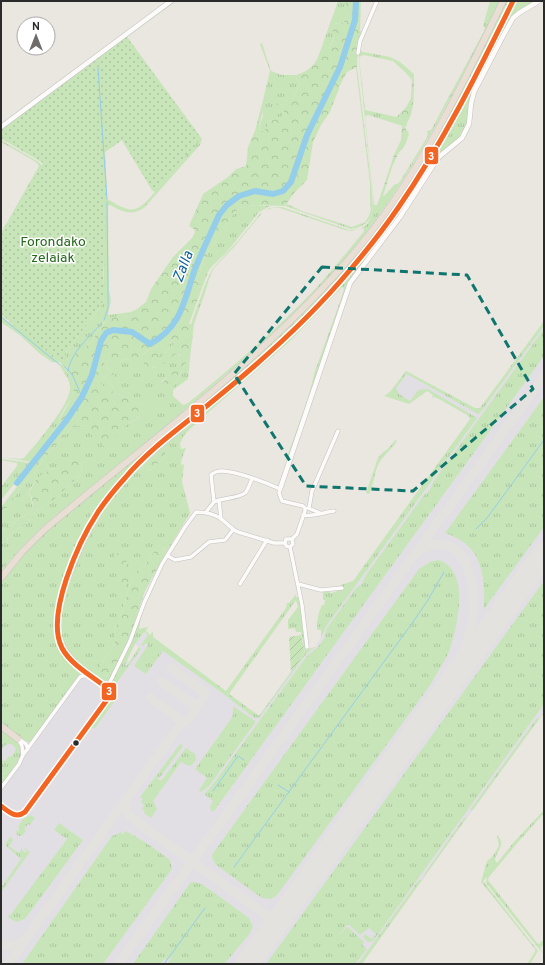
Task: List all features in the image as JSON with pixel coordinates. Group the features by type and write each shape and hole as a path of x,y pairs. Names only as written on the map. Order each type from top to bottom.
{"highway":[{"path":"1,578 22,552 44,530 264,347 307,305 336,273 364,240 390,205 420,159 456,95 503,1"},
{"path":"90,675 75,664 60,646 56,621 59,604 66,581 82,543 97,514 114,490 140,463 234,383 300,324 370,245 398,208 437,145 461,103 513,1"},
{"path":"1,726 18,738"}],"street":[{"path":"1,127 171,1"},
{"path":"358,52 360,41 377,1"},
{"path":"320,513 303,506 282,501 279,493 350,283 394,226 437,160 462,138 469,124 474,92 509,24 519,13 539,1"},
{"path":"285,543 288,538 292,539 297,534 312,491 338,431"},
{"path":"214,502 211,475 214,472 231,472 280,489"},
{"path":"206,512 214,502 240,496 246,492 252,479"},
{"path":"219,500 221,519"},
{"path":"107,688 130,641 144,604 162,564 196,512 206,512 221,519 233,530 274,543 285,543 286,546 290,547"},
{"path":"304,515 310,516 320,513 334,512"},
{"path":"168,556 175,560 191,557 209,542 225,540 233,530"},
{"path":"292,539 293,544 290,547 298,584 307,647"},
{"path":"240,584 267,540"},
{"path":"298,584 321,590 342,588"},
{"path":"1,788 19,764 23,755 80,677 90,675 107,688 109,692 108,697 25,812 20,815 15,815 1,806"},
{"path":"18,738 26,744 28,749"},
{"path":"18,738 22,746 23,755"}],"highlighted area":[{"path":"322,267 467,275 533,389 413,491 306,486 234,374"}],"shaded area":[{"path":"544,322 544,712 361,964 1,964 1,723 29,743 80,670 84,668 113,686 127,660 129,662 139,647 135,644 143,632 259,716 307,649 315,647 321,638 321,631 474,418 427,391 409,404 390,392 406,371 479,412"}],"green space":[{"path":"173,1 176,1 127,37 202,139 200,145 144,208 135,212 127,212 110,205 108,206 109,290 111,301 108,314 131,312 130,317 123,316 104,322 89,345 70,362 73,366 71,368 64,367 73,382 73,392 60,416 59,426 51,433 49,439 32,462 1,457 24,458 58,415 68,396 70,386 67,377 60,366 62,361 25,334 24,330 1,314 66,352 101,306 103,300 105,209 43,163 1,137 93,63 92,61","holes":["122,140 152,190 155,192 143,205 138,208 128,209 107,199 105,152"]},
{"path":"338,1 346,1 346,18 343,23 334,24 332,28 334,37 328,48 323,43"},
{"path":"346,1 361,1 360,31 362,32 358,44 357,67 347,72 341,83 330,112 321,125 313,142 307,180 294,193 285,206 256,205 239,208 234,213 204,258 197,282 202,288 189,324 194,324 190,358 186,362 175,385 163,393 163,383 177,367 180,362 180,355 173,355 170,361 146,370 144,367 144,360 156,351 161,351 161,354 158,357 161,359 167,349 175,344 174,341 147,351 137,359 125,359 119,362 121,365 114,364 109,360 104,363 121,386 119,390 114,388 104,376 101,384 111,391 143,406 149,402 153,405 151,410 123,427 107,447 103,446 99,438 95,439 93,437 85,425 72,427 25,482 1,516 2,506 23,479 20,476 49,439 51,433 59,426 58,423 70,401 74,384 64,367 71,368 73,366 70,362 79,350 91,343 99,330 110,319 118,316 130,317 131,312 146,302 151,289 173,257 192,238 195,232 194,229 189,226 203,194 228,177 236,169 246,166 248,147 255,131 262,104 264,104 259,129 262,131 268,128 267,122 283,116 284,111 276,105 278,103 284,107 289,107 300,84 297,81 296,75 307,70 314,64 323,43 329,48 334,38 332,28 334,24 343,23 346,18"},
{"path":"490,1 500,1 440,118 406,175 369,229 337,268 302,305 247,356 182,412 42,527 20,549 1,572 1,543 7,542 8,536 27,523 32,518 36,510 49,504 82,473 81,460 43,474 37,479 28,494 31,497 33,509 1,532 1,516 25,482 72,427 85,425 89,428 123,427 140,417 145,406 132,401 100,384 101,379 104,376 114,388 120,383 104,363 109,360 120,364 119,362 125,359 137,358 147,351 174,341 175,344 167,349 161,359 157,358 151,369 173,355 177,354 180,356 177,367 162,381 163,392 175,385 186,362 190,358 188,379 173,390 173,396 183,405 188,403 238,362 286,318 317,287 364,231 363,228 358,230 362,228 369,221 373,198 358,51 394,59 393,61 364,55 359,57 365,110 396,117 401,113 399,118 407,123 406,127 368,115 365,116 374,205 377,205 381,194 384,196 394,185 399,183 426,139 428,135 427,131 431,130 484,31 485,27 483,26"},
{"path":"506,1 509,1 477,67 432,149 395,208 357,258 305,315 261,357 141,458 112,488 74,555 55,630 57,644 68,660 80,670 80,675 31,742 27,742 1,723 1,582 25,553 46,532 259,355 303,313 340,274 373,233 474,66"},
{"path":"516,1 535,1 514,15 472,94 467,127 459,139 442,152 399,216 378,245 353,274 348,284 288,460 286,460 308,398 315,371 343,293 344,288 342,287 289,342 185,434 180,443 181,449 186,448 181,461 181,465 184,464 182,482 190,513 166,553 164,548 157,546 144,566 137,571 131,579 121,617 114,630 116,640 108,655 100,665 102,675 104,677 114,673 109,683 106,684 73,657 65,648 60,634 60,615 64,595 81,551 101,514 109,501 131,475 140,468 151,470 165,456 162,449 160,449 219,401 276,351 328,299 359,264 388,227 427,168"},
{"name":"Forondako zelaiak","path":"127,37 201,138 155,192 152,190 122,140 105,152 107,200 104,199 106,226 103,302 66,352 65,363 36,343 26,334 24,330 16,327 1,314 1,236 43,163 2,139 1,129"},
{"path":"262,43 271,71 282,75 296,75 297,81 300,84 289,107 284,107 278,103 284,111 283,116 267,122 268,128 262,131 259,129 263,115 262,104 270,71 260,44"},
{"path":"394,59 414,74 413,106 407,123 399,118 411,98 412,80 393,61"},
{"path":"357,67 373,205 371,216 368,221 360,227 351,229 285,206 287,204 302,211 352,227 365,222 369,216 371,209 370,183"},
{"path":"404,126 409,134 405,145 398,154 392,167 383,196 381,194 394,155 401,140 402,127"},
{"path":"1,140 37,161 42,166 1,236 1,233 39,166 36,162 1,142"},
{"path":"256,205 270,206 259,212 226,253 212,266 202,288 197,282 204,258 234,213 239,208"},
{"path":"282,207 349,230 356,230 352,231 345,230 280,208 266,210 269,208"},
{"path":"266,210 214,268 194,324 191,324 206,282 213,268 260,214"},
{"path":"1,314 7,321 24,330 65,363 52,362 39,353 21,336 1,322"},
{"path":"544,321 544,326 478,414 407,374 396,388 399,394 410,401 418,390 428,389 477,418 327,625 321,638 321,630 317,630 317,626 318,617 325,600 323,600 323,591 332,593 340,590 341,585 353,581 470,419 467,415 439,399 434,397 432,398 433,395 427,391 409,404 384,396 390,392 406,371 475,408 480,408"},
{"path":"544,329 544,356 214,811 211,811 210,807 213,801 204,794 210,788 307,656 319,646 324,639 327,628 357,587 361,585 366,575 424,495 430,490 433,482"},
{"path":"544,397 544,527 484,609 484,584 479,562 467,545 457,538 445,533"},
{"path":"395,440 397,441 393,447 379,463 369,494 366,493 378,458"},
{"path":"160,449 165,451 165,456 151,470 140,468"},
{"path":"75,454 79,455 81,460 82,473 49,504 36,510 32,518 27,523 8,536 7,542 1,543 1,532 33,509 32,497 28,494 36,480 43,473 54,469"},
{"path":"1,459 31,463 1,500 1,487 17,466 17,463"},
{"path":"157,546 163,548 166,553 145,591 127,645 114,673 104,677 101,675 100,665 108,655 116,640 114,630 121,617 131,579 137,571 144,566"},
{"path":"122,552 127,554 126,560 129,572 129,581 122,591 119,586 119,572 114,559 115,554"},
{"path":"438,560 449,566 455,575 458,587 458,616 448,654 431,684 283,887 276,896 271,899 262,898 215,864 212,857 213,853 419,569 430,562"},
{"path":"544,581 544,704 373,941 368,942 363,937 365,934 372,939 376,934 369,928 360,935 349,925 347,925 338,937 348,927 364,942 362,945 367,949 355,964 266,964"},
{"path":"296,594 296,597 300,598 306,650 315,647 306,654 259,718 254,718 225,695 163,651 146,674 134,666 148,645 146,643 143,646 141,645 148,635 144,632 135,644 125,665 127,666 139,647 141,649 115,685 110,685 146,604 139,629 148,627 146,631 150,635 153,631 153,637 226,691 286,608 287,603 289,603","holes":["296,600 298,607 288,620 288,629 295,628 296,632 301,632 305,653 259,716 229,694"]},
{"path":"301,635 305,653 291,672 289,637"},
{"path":"114,696 117,698 95,728 91,728 90,726 111,697"},
{"path":"233,706 255,721 255,723 209,786 201,792 199,790 207,778 195,769 231,719 233,715"},
{"path":"544,713 472,811 470,810 537,718 539,719"},
{"path":"1,729 17,740 21,751 17,764 1,785 1,762 12,756 16,749 12,744 8,744 4,746 1,751"},
{"path":"180,744 183,746 161,776 157,779 162,780 186,748 195,754 196,760 189,766 181,762 153,801 157,809 151,818 144,813 145,811 142,809 144,805 141,802 143,799 140,797"},
{"path":"544,810 544,813 519,841 488,880 537,943 539,944 544,939 544,944 540,948 544,955 486,883 487,877 483,881 538,951 530,964 527,964 535,952 535,949 481,882 487,861 492,857 499,846 497,836 500,840 501,846 495,860 497,863 514,842"},
{"path":"470,813 362,964 358,964 419,880 421,880 426,874 425,873 464,818 466,818"},
{"path":"31,815 35,818 30,825 28,824 24,829 26,831 23,835 17,835 16,830 18,832 18,827 23,819"},
{"path":"59,823 83,840 25,919 16,922 8,917 67,839 54,830"},
{"path":"126,831 148,844 170,860 172,869 103,964 22,964 112,836 120,832 123,834"},
{"path":"10,837 13,840 9,846 17,852 20,852 21,848 25,853 27,851 24,849 25,848 30,852 1,892 1,888 21,859 6,846 6,843"},
{"path":"194,882 202,884 249,918 253,927 248,936 224,964 167,964 172,957 167,960 164,959 161,964 133,964 190,883"}],"waterway":[{"name":"Zalla","path":"17,483 66,421 82,397 92,375 101,341 106,333 113,330 132,332 150,344 161,337 169,329 180,312 195,269 219,215 227,205 239,196 255,191 273,194 283,191 291,182 307,135 340,67 355,20 356,1"},
{"path":"98,68 107,199"},
{"path":"104,320 108,308 107,202"},
{"path":"1,317 60,365"},
{"path":"68,371 77,351 102,323"},
{"path":"64,366 72,374 82,397"},
{"path":"476,529 487,518 544,440"},
{"path":"234,867 413,622 444,572"},
{"path":"213,791 238,756 244,760"},
{"path":"278,785 289,792"},
{"path":"164,964 205,908"}],"taxiway":[{"path":"118,964 544,376"},
{"path":"418,552 426,547 435,545 449,546 456,550 466,564 473,593 474,611 466,645 451,677 433,707"},
{"path":"8,964 181,723 188,720 205,696 204,692 171,668"},
{"path":"161,682 194,705 195,710"},
{"path":"151,698 180,720 181,723"},
{"path":"127,799 125,807 129,816 265,914 269,921 267,935 258,948 243,964"},
{"path":"265,914 272,916 276,915 284,911 289,905"},
{"path":"1,944 12,946 22,942"}],"runway":[{"path":"247,964 544,554"}],"transit line":[{"name":"3","path":"1,806 16,815 25,812 109,697 107,688 82,670 66,654 62,648 58,634 58,617 66,578 82,541 98,512 118,486 145,457 268,354 319,305 363,255 392,216 445,133 513,1"}]}
